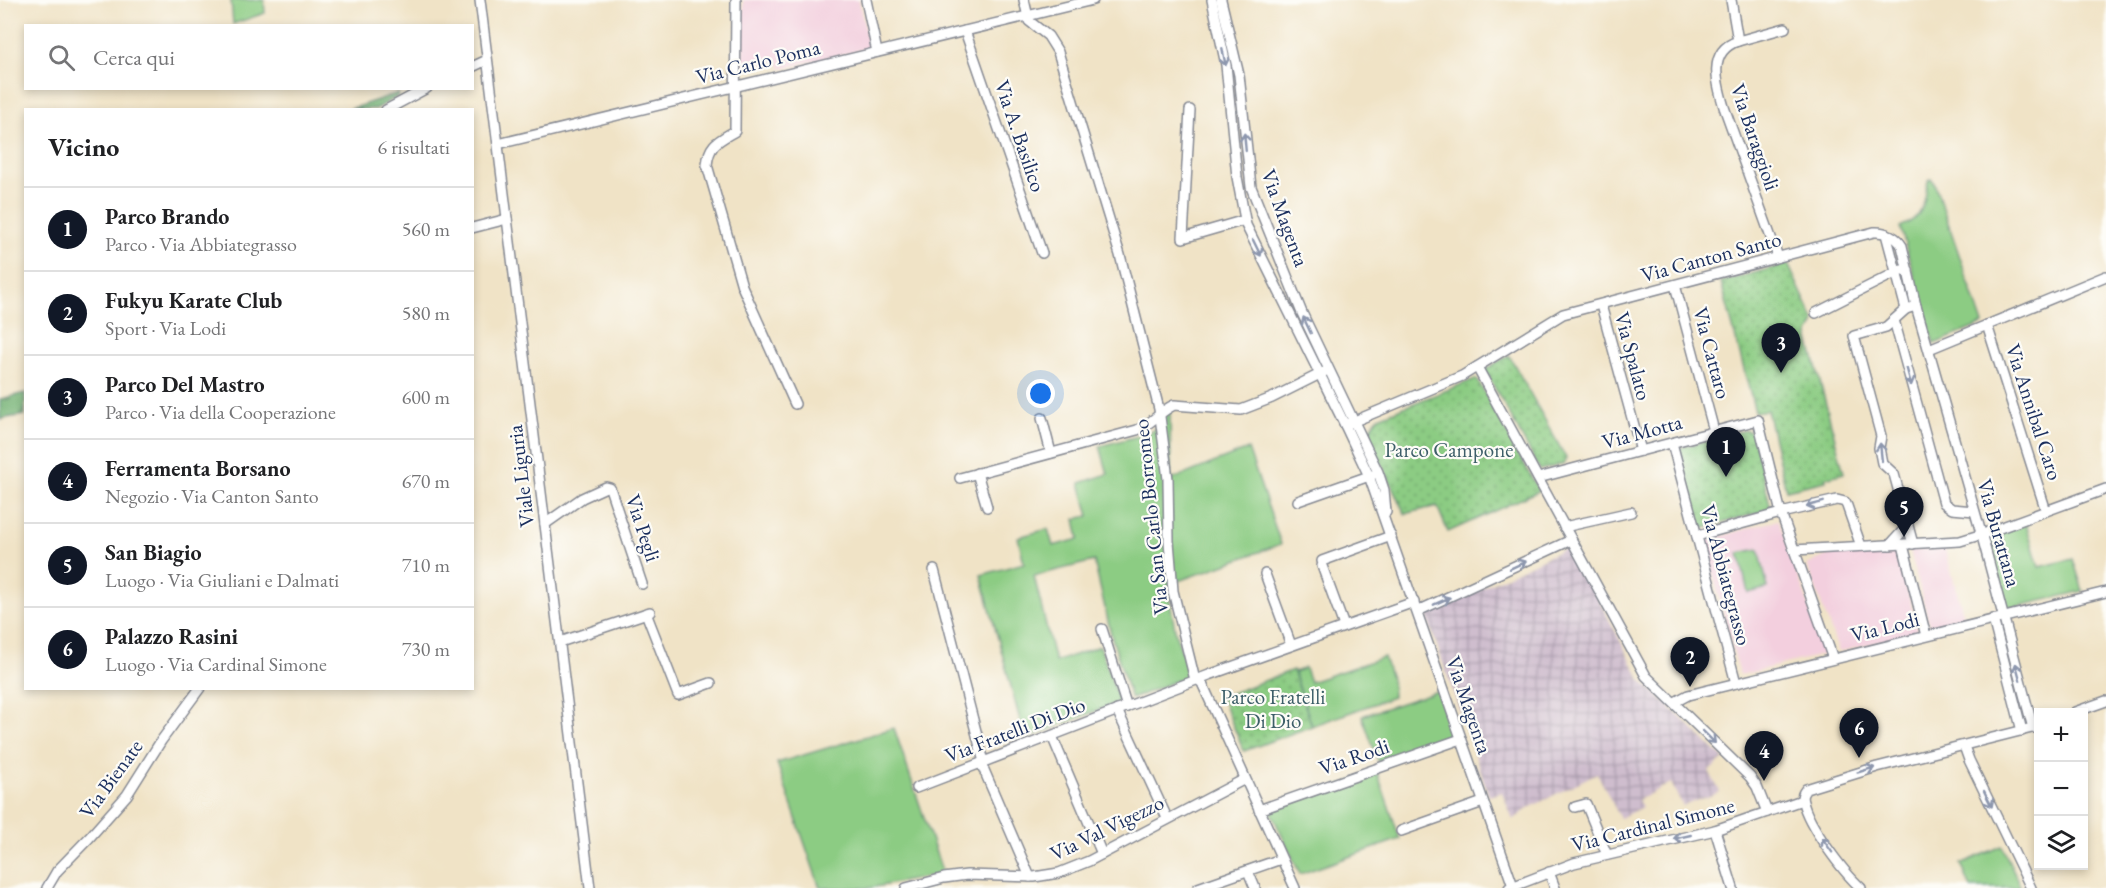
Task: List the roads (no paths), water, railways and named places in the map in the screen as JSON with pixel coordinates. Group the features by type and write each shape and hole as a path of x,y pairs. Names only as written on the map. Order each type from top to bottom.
{"street":[{"path":"474,66 487,60 480,0"},
{"path":"736,0 735,131 713,145 706,165 742,286 795,404"},
{"path":"866,0 877,52"},
{"path":"1024,0 1027,16"},
{"name":"Via Carlo Poma","path":"498,144 1094,0"},
{"name":"Via Magenta","path":"1212,0 1226,65 1237,177 1245,220 1255,246 1324,372 1373,474 1386,522 1484,802 1511,887"},
{"name":"Via Magenta","path":"1221,0 1239,80 1248,175 1262,217 1324,372"},
{"path":"1731,0 1738,41 1785,28"},
{"name":"Via San Carlo Borromeo","path":"1027,16 1030,23 1052,41 1059,55 1120,255 1159,409 1168,479 1173,591 1194,675 1203,683 1295,888"},
{"name":"Via A. Basilico","path":"965,31 1042,253"},
{"name":"Via Baraggioli","path":"1738,41 1728,45 1720,54 1717,81 1724,107 1778,257"},
{"name":"Viale Liguria","path":"487,60 590,888"},
{"path":"390,108 423,90"},
{"name":"Via Magenta","path":"1190,110 1183,238 1245,220"},
{"path":"1237,177 1248,175"},
{"path":"474,227 507,219"},
{"name":"Via Canton Santo","path":"1349,423 1452,380 1559,316 1874,232 1886,234"},
{"path":"1886,234 1900,243 1916,306 1906,309 1885,327 1854,336 1881,436 1879,448 1882,463 1893,473 1913,544"},
{"path":"1886,234 1906,309"},
{"path":"1816,313 1904,269 1908,270"},
{"path":"1929,349 2106,276"},
{"name":"Via Cattaro","path":"1675,285 1714,431"},
{"name":"Via Spalato","path":"1601,304 1641,451"},
{"name":"Via Burattana","path":"1916,306 2034,720"},
{"path":"1894,320 1944,503 1952,509 1974,511"},
{"name":"Via Annibal Caro","path":"1987,325 2046,511"},
{"path":"1477,367 1646,676 1752,779 1767,812"},
{"path":"960,478 1137,430 1151,423 1169,407 1179,405 1239,411 1272,398 1324,372"},
{"path":"1042,418 1051,453"},
{"name":"Via Motta","path":"1538,478 1756,420 1759,421 1781,513"},
{"name":"Via Abbiategrasso","path":"1672,443 1736,683"},
{"path":"977,474 987,507"},
{"path":"1298,501 1373,474"},
{"name":"Via Pegli","path":"545,524 582,498 606,487 610,488 642,584"},
{"path":"1794,550 1951,542 1982,535 2106,489"},
{"path":"1697,536 1832,500 1843,501 1847,506 1861,546"},
{"path":"1564,527 1632,512"},
{"path":"1781,513 1833,659"},
{"path":"1890,545 1908,525"},
{"path":"1344,626 1322,563 1391,536"},
{"name":"Via Fratelli Di Dio","path":"916,788 1291,645 1344,626 1416,607 1571,540"},
{"path":"1903,545 1926,636"},
{"path":"934,570 983,762 1029,877"},
{"path":"1265,574 1291,645"},
{"name":"Via Lodi","path":"1675,702 1688,694 2106,592"},
{"path":"560,642 648,613 678,695 711,683"},
{"name":"Via Burattana","path":"1993,619 2022,731"},
{"path":"1102,629 1122,709 1167,818"},
{"name":"Via Bienate","path":"46,888 57,871 127,795 161,741 199,690"},
{"path":"2086,708 2106,701"},
{"path":"1861,888 1851,879 1823,841 1802,800 1803,792 1812,785 2034,728"},
{"path":"1052,736 1102,854"},
{"name":"Via Rodi","path":"1259,810 1461,739"},
{"path":"1964,746 2031,888"},
{"name":"Via Val Vigezzo","path":"906,888 944,878 967,875 1029,877 1059,873 1102,854 1245,778"},
{"name":"Via Cardinal Simone","path":"1511,887 1577,862 1715,830 1802,800"},
{"path":"1401,831 1484,802"},
{"path":"1575,807 1586,804 1607,855"},
{"path":"1715,830 1732,888"},
{"path":"1198,888 1281,859"},
{"path":"1248,870 1255,888"},
{"path":"1549,872 1555,888"}],"place":[{"name":"Parco Del Mastro","path":"1781,373"},
{"name":"Parco Brando","path":"1726,477"},
{"name":"San Biagio","path":"1904,537"},
{"name":"Fukyu Karate Club","path":"1690,687"},
{"name":"Palazzo Rasini","path":"1859,758"},
{"name":"Ferramenta Borsano","path":"1764,781"}],"park label":[{"name":"Parco Campone","path":"1449,450"},
{"name":"Parco Fratelli Di Dio","path":"1273,709"}]}
